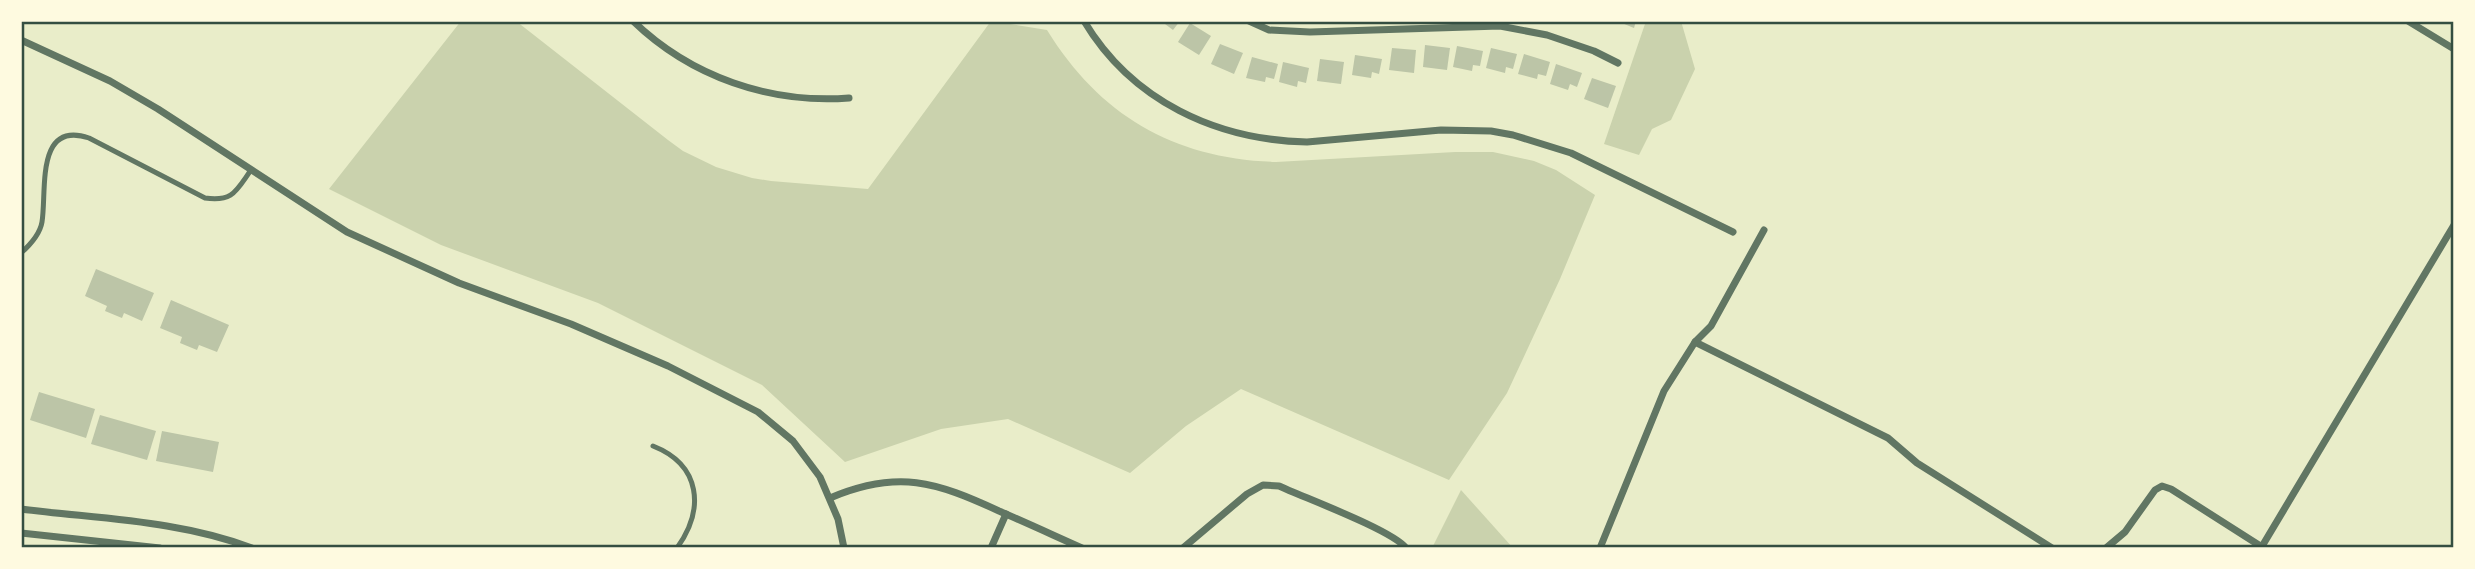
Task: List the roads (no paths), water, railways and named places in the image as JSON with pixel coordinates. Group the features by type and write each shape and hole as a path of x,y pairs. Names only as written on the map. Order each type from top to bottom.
{"street":[{"path":"633,21 677,55 723,80 798,98 849,98"},
{"path":"1084,21 1114,62 1144,90 1179,112 1216,128 1258,139 1294,142 1441,130 1491,131 1513,135 1571,153 1733,232"},
{"path":"1251,21 1269,30 1310,32 1500,26 1547,35 1594,51 1618,63"},
{"path":"2407,21 2454,49"},
{"path":"21,40 97,75 158,108 347,232 459,283 571,324 668,366 758,412 793,441 808,458 830,498 844,548"},
{"path":"2106,548 2125,532 2155,490 2162,486 2171,489 2261,547 2454,225"},
{"path":"1600,548 1664,391 1695,342 1711,326 1764,230"},
{"path":"1695,342 1888,438 1917,463 2052,548"},
{"path":"830,498 882,482 923,483 962,494 1082,548"},
{"path":"1183,548 1247,494 1270,484 1382,531 1403,543 1406,548"},
{"path":"21,509 176,527 252,548"},
{"path":"991,548 1006,514"},
{"path":"21,533 160,548"}],"lane":[{"path":"21,253 33,242 42,224 42,201 49,151 57,142 68,136 89,138 205,198 229,198 251,170"},
{"path":"653,446 677,460 690,479 693,490 695,501 692,523 677,548"}]}
